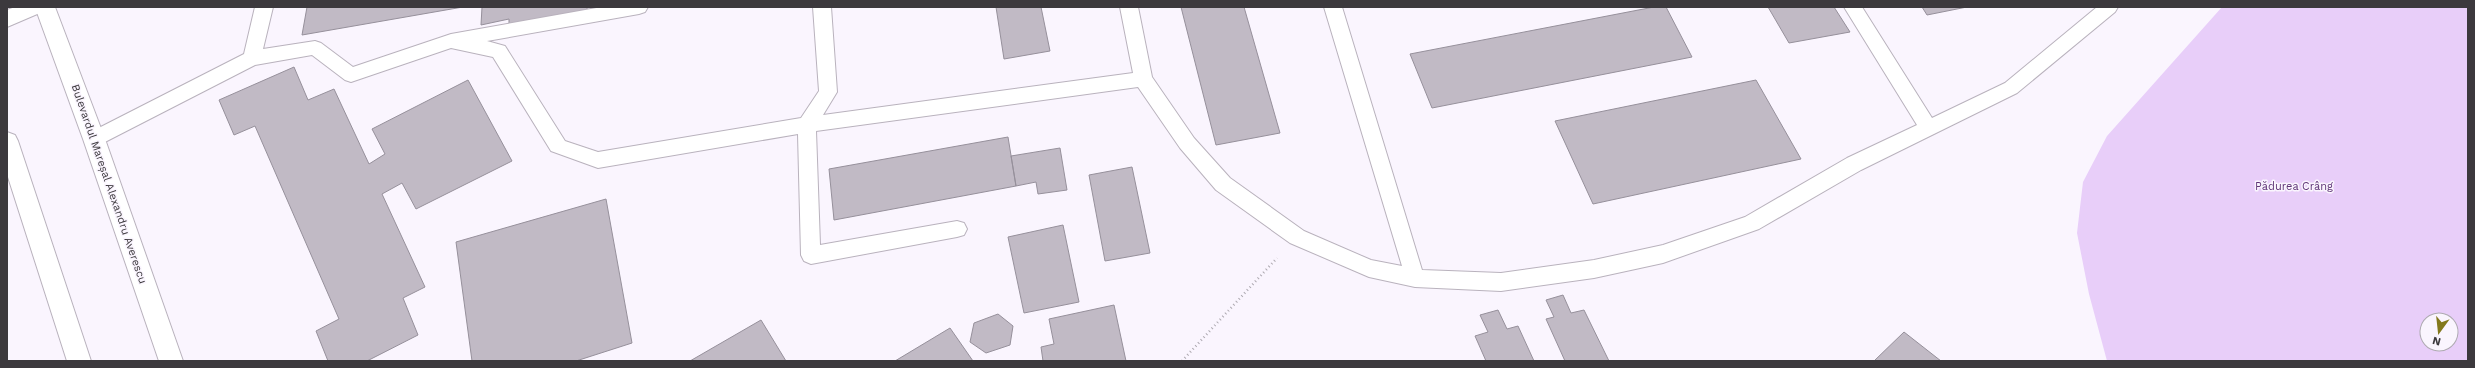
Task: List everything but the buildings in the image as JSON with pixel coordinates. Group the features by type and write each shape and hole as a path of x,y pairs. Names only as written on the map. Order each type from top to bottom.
{"main road":[{"path":"7,20 36,7"},
{"name":"Bulevardul Mareșal Alexandru Averescu","path":"45,7 94,139 171,361"},
{"path":"7,140 79,361"}],"lane":[{"path":"252,58 264,7"},
{"path":"94,139 252,58 315,48 351,75 451,41 639,7"},
{"path":"822,7 828,92 807,125 811,255 957,229"},
{"path":"1130,7 1143,79 1187,144 1223,184 1296,237 1369,268 1415,278 1501,282 1594,269 1663,254 1752,223 1854,164 2011,88 2109,7"},
{"path":"1333,7 1415,278"},
{"path":"1853,7 1929,128"},
{"path":"451,41 499,50 558,146 598,160 807,125 1143,79"}],"path":[{"path":"1182,361 1296,237"}],"green space":[{"name":"Pădurea Crâng","path":"2222,7 2468,7 2468,361 2107,361 2089,294 2077,233 2083,182 2107,136"}]}
